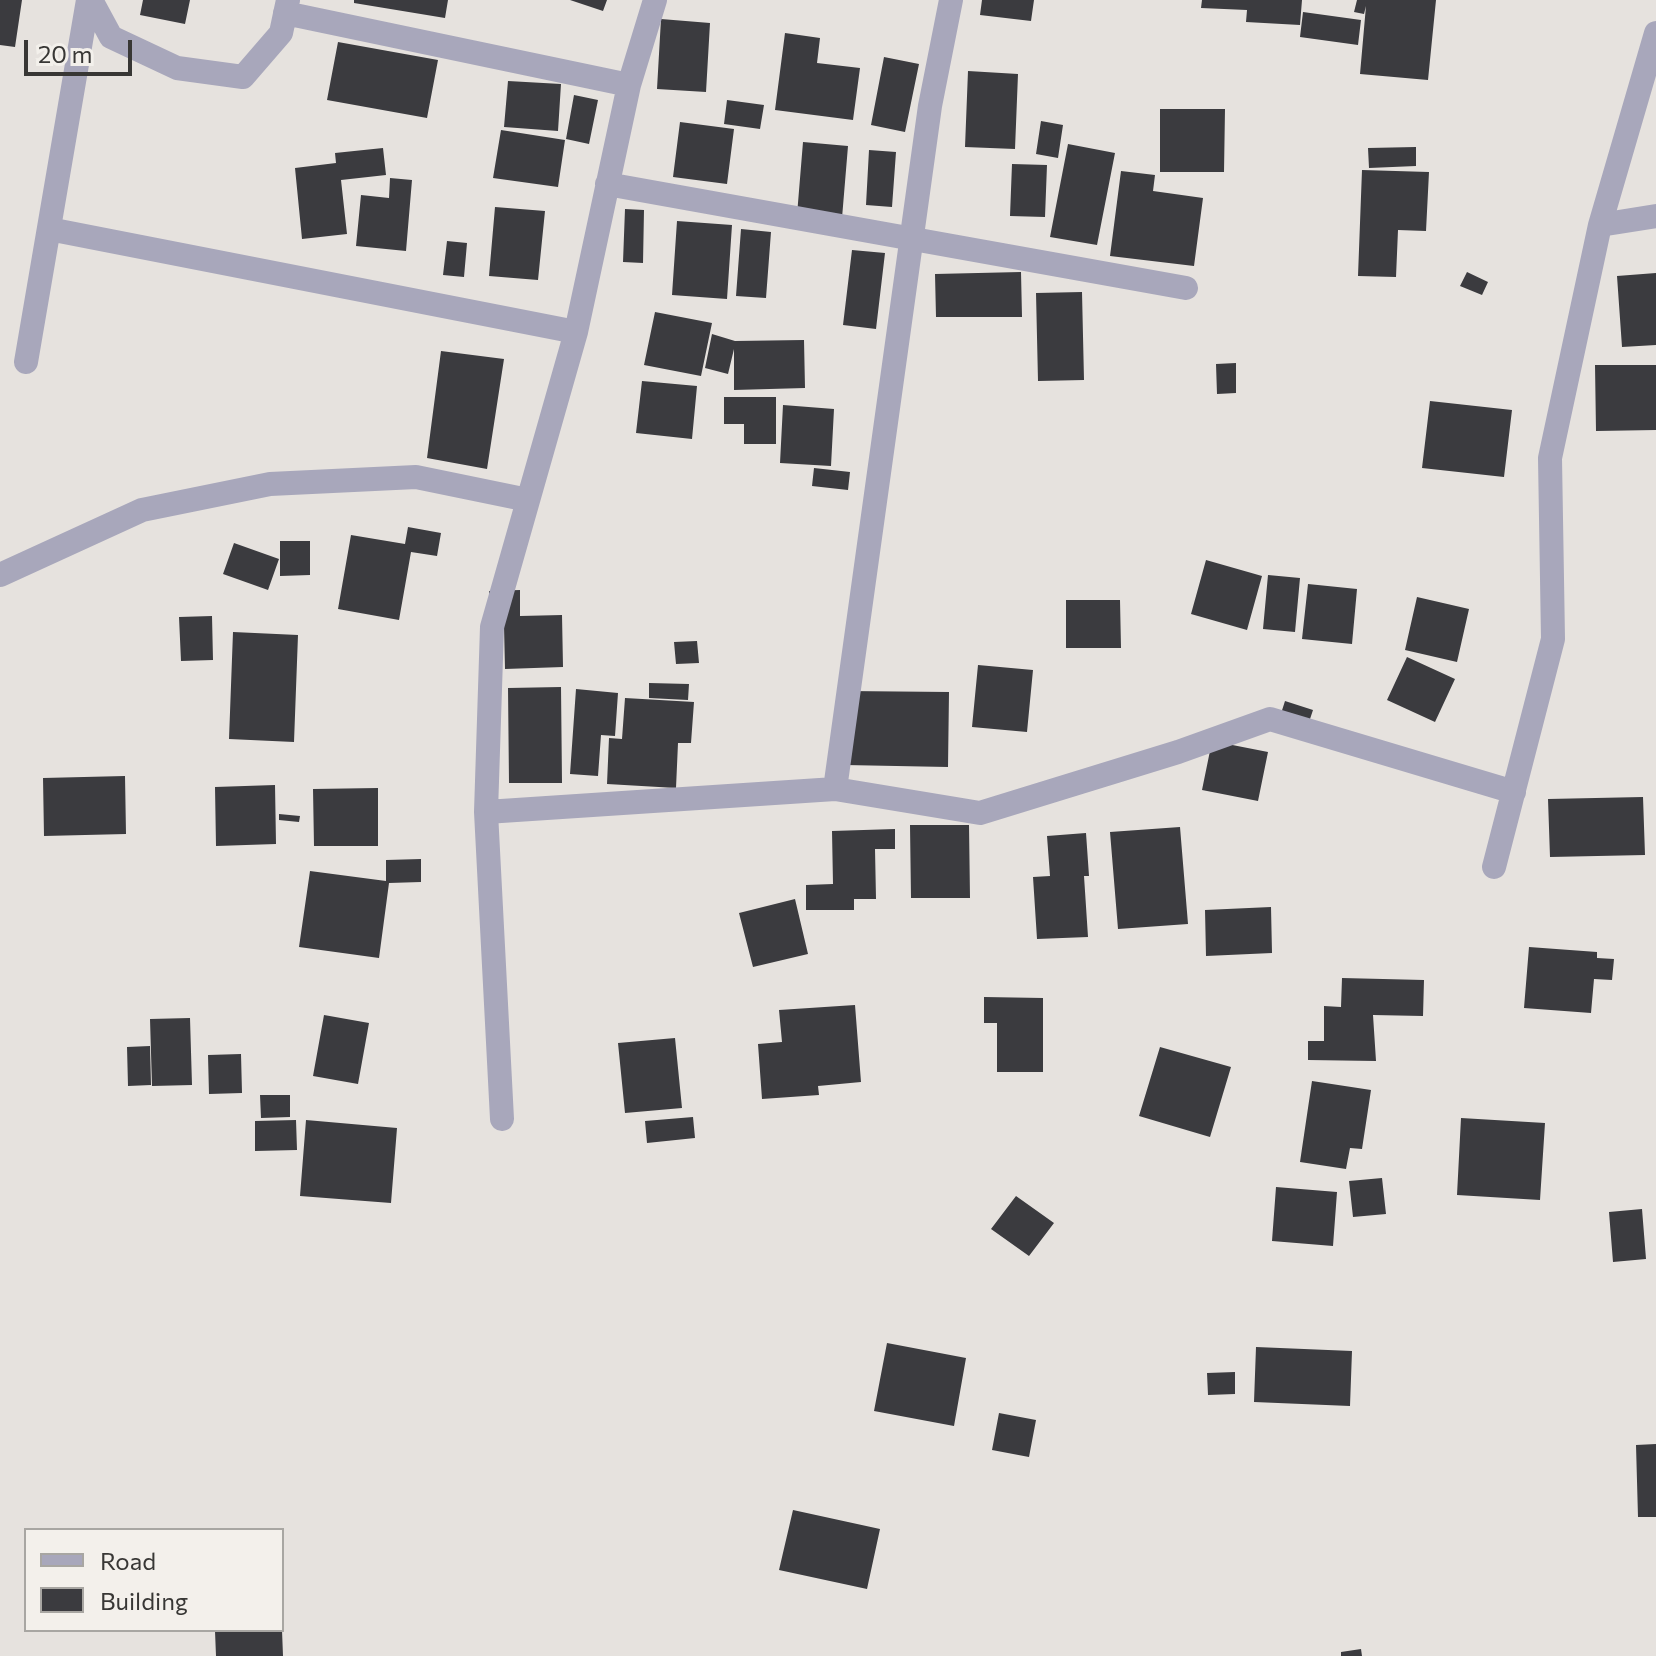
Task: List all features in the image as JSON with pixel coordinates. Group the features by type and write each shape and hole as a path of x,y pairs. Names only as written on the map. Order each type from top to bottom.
{"street":[{"path":"90,0 111,37 177,68 243,77 281,33 286,7 629,85"},
{"path":"26,362 90,0"},
{"path":"502,1119 486,812 492,627 576,332 629,85 655,0"},
{"path":"835,789 930,106 951,0"},
{"path":"1494,867 1553,639 1550,458 1600,225 1656,33"},
{"path":"607,184 1186,288"},
{"path":"1600,225 1656,216"},
{"path":"49,229 576,332"},
{"path":"0,575 142,510 270,484 416,477 528,500"},
{"path":"486,812 835,789 980,813 1178,752 1270,719 1514,792"}],"building":[{"path":"0,0 22,0 15,47 0,45"},
{"path":"143,0 190,0 185,24 140,15"},
{"path":"354,0 448,0 445,18 354,3"},
{"path":"570,0 607,0 603,11"},
{"path":"982,0 1034,0 1031,21 980,15"},
{"path":"1202,0 1302,0 1300,25 1246,22 1247,10 1201,8"},
{"path":"1357,0 1436,0 1428,80 1360,74 1366,6 1364,14 1354,12"},
{"path":"1303,12 1361,20 1358,45 1300,37"},
{"path":"661,19 710,23 706,92 657,89"},
{"path":"785,33 820,38 817,63 860,68 853,120 775,110"},
{"path":"338,42 438,60 427,118 327,100"},
{"path":"884,57 919,64 905,132 871,125"},
{"path":"968,71 1018,74 1015,149 965,147"},
{"path":"508,81 561,84 558,131 504,127"},
{"path":"574,95 598,100 589,144 566,139"},
{"path":"727,100 764,105 760,129 724,124"},
{"path":"1160,109 1225,109 1224,172 1160,172"},
{"path":"1041,121 1063,125 1058,158 1036,154"},
{"path":"680,122 734,129 727,184 673,177"},
{"path":"501,130 565,140 558,187 493,178"},
{"path":"803,142 848,146 842,218 797,215"},
{"path":"1068,144 1115,153 1097,245 1050,237"},
{"path":"1416,147 1416,166 1369,168 1368,148"},
{"path":"383,148 386,175 341,180 347,234 302,239 295,168 336,163 335,153"},
{"path":"869,150 896,152 892,207 866,205"},
{"path":"1012,164 1047,165 1045,217 1010,216"},
{"path":"1362,170 1429,172 1426,231 1398,230 1396,277 1358,276"},
{"path":"1121,171 1155,175 1153,191 1203,198 1194,266 1110,256"},
{"path":"390,178 412,180 406,251 356,246 361,195 389,198"},
{"path":"495,207 545,211 538,280 489,276"},
{"path":"625,209 644,210 643,263 623,262"},
{"path":"677,221 732,225 727,299 672,295"},
{"path":"741,229 771,232 766,298 736,296"},
{"path":"447,241 467,243 464,277 443,275"},
{"path":"852,250 885,253 876,329 843,325"},
{"path":"1021,272 1022,317 936,317 935,274"},
{"path":"1467,272 1488,282 1482,295 1460,286"},
{"path":"1656,273 1656,345 1622,347 1617,276"},
{"path":"1082,292 1084,380 1038,381 1036,293"},
{"path":"655,312 712,323 701,376 644,365"},
{"path":"712,334 735,341 804,340 805,388 734,390 734,349 728,374 705,368"},
{"path":"441,351 504,359 487,469 427,458"},
{"path":"1236,363 1236,393 1217,394 1216,364"},
{"path":"1595,365 1656,365 1656,430 1596,431"},
{"path":"642,381 697,386 692,439 636,433"},
{"path":"724,397 776,397 776,444 744,444 744,424 724,424"},
{"path":"1430,401 1512,410 1504,477 1422,468"},
{"path":"783,405 834,409 831,466 780,463"},
{"path":"814,468 850,472 848,490 812,486"},
{"path":"408,527 441,533 437,556 411,552 399,620 338,609 351,535 405,544"},
{"path":"280,541 310,541 310,575 280,576"},
{"path":"234,543 279,559 268,590 223,574"},
{"path":"1206,560 1262,576 1247,630 1191,614"},
{"path":"1268,575 1300,578 1295,632 1263,629"},
{"path":"1308,584 1357,589 1352,644 1302,639"},
{"path":"520,590 520,616 562,615 563,667 505,669 504,626 490,626 489,591"},
{"path":"1417,597 1469,609 1457,662 1405,650"},
{"path":"1066,600 1120,600 1121,648 1066,648"},
{"path":"212,616 213,660 181,661 179,617"},
{"path":"233,632 298,635 294,742 229,739"},
{"path":"697,641 699,663 676,664 674,642"},
{"path":"1407,657 1455,679 1435,722 1387,700"},
{"path":"978,665 1033,670 1027,732 972,727"},
{"path":"649,683 689,684 688,700 649,698"},
{"path":"561,687 562,783 509,783 508,688"},
{"path":"576,689 618,693 615,736 601,735 598,776 570,774"},
{"path":"846,691 949,692 948,767 845,765"},
{"path":"625,698 694,702 691,743 678,743 676,788 607,784 609,738 622,739"},
{"path":"1285,701 1313,710 1305,734 1277,726"},
{"path":"1212,741 1268,752 1258,801 1202,790"},
{"path":"125,776 126,834 44,836 43,778"},
{"path":"275,785 276,844 216,846 215,787"},
{"path":"378,788 378,846 314,846 313,789"},
{"path":"1643,797 1645,855 1550,857 1548,799"},
{"path":"279,814 300,816 299,822 279,820"},
{"path":"910,825 969,825 970,898 911,898"},
{"path":"1180,827 1188,924 1118,929 1110,832"},
{"path":"895,829 895,849 875,849 876,899 854,899 854,910 806,910 806,885 833,884 832,831"},
{"path":"1086,833 1089,876 1084,876 1088,937 1037,939 1033,877 1050,876 1047,836"},
{"path":"421,859 421,882 389,883 379,958 299,947 310,871 386,881 386,860"},
{"path":"795,899 808,954 753,967 739,913"},
{"path":"1271,907 1272,953 1206,956 1205,910"},
{"path":"1529,947 1597,952 1597,958 1614,959 1612,980 1594,979 1591,1013 1524,1008"},
{"path":"1342,978 1424,980 1423,1016 1373,1015 1376,1061 1308,1060 1308,1041 1324,1041 1324,1006 1341,1007"},
{"path":"984,997 1043,998 1043,1072 997,1072 997,1023 984,1023"},
{"path":"855,1005 861,1082 818,1086 819,1095 762,1099 758,1044 782,1042 779,1010"},
{"path":"324,1015 369,1023 358,1084 313,1076"},
{"path":"190,1018 192,1085 152,1086 150,1019"},
{"path":"675,1038 682,1108 625,1113 618,1043"},
{"path":"150,1046 151,1085 128,1086 127,1047"},
{"path":"1160,1047 1231,1067 1210,1137 1139,1116"},
{"path":"241,1054 242,1093 209,1094 208,1055"},
{"path":"1312,1081 1371,1090 1362,1149 1350,1148 1346,1169 1300,1162"},
{"path":"260,1095 290,1095 290,1117 261,1118"},
{"path":"693,1117 695,1138 647,1143 645,1121"},
{"path":"1461,1118 1545,1123 1540,1200 1457,1195"},
{"path":"296,1120 297,1150 255,1151 255,1121"},
{"path":"306,1120 397,1128 391,1203 300,1196"},
{"path":"1382,1178 1386,1214 1353,1217 1349,1181"},
{"path":"1276,1187 1337,1192 1333,1246 1272,1241"},
{"path":"1016,1196 1054,1223 1029,1256 991,1229"},
{"path":"1642,1209 1646,1259 1613,1262 1609,1212"},
{"path":"887,1343 966,1358 954,1426 874,1411"},
{"path":"1256,1347 1352,1351 1350,1406 1254,1402"},
{"path":"1235,1372 1235,1394 1208,1395 1207,1373"},
{"path":"999,1413 1036,1420 1029,1457 992,1450"},
{"path":"1656,1444 1656,1517 1638,1517 1636,1445"},
{"path":"793,1510 880,1529 867,1589 779,1570"},
{"path":"215,1632 282,1632 283,1656 216,1656"},
{"path":"1361,1649 1362,1656 1341,1656 1341,1652"}]}
